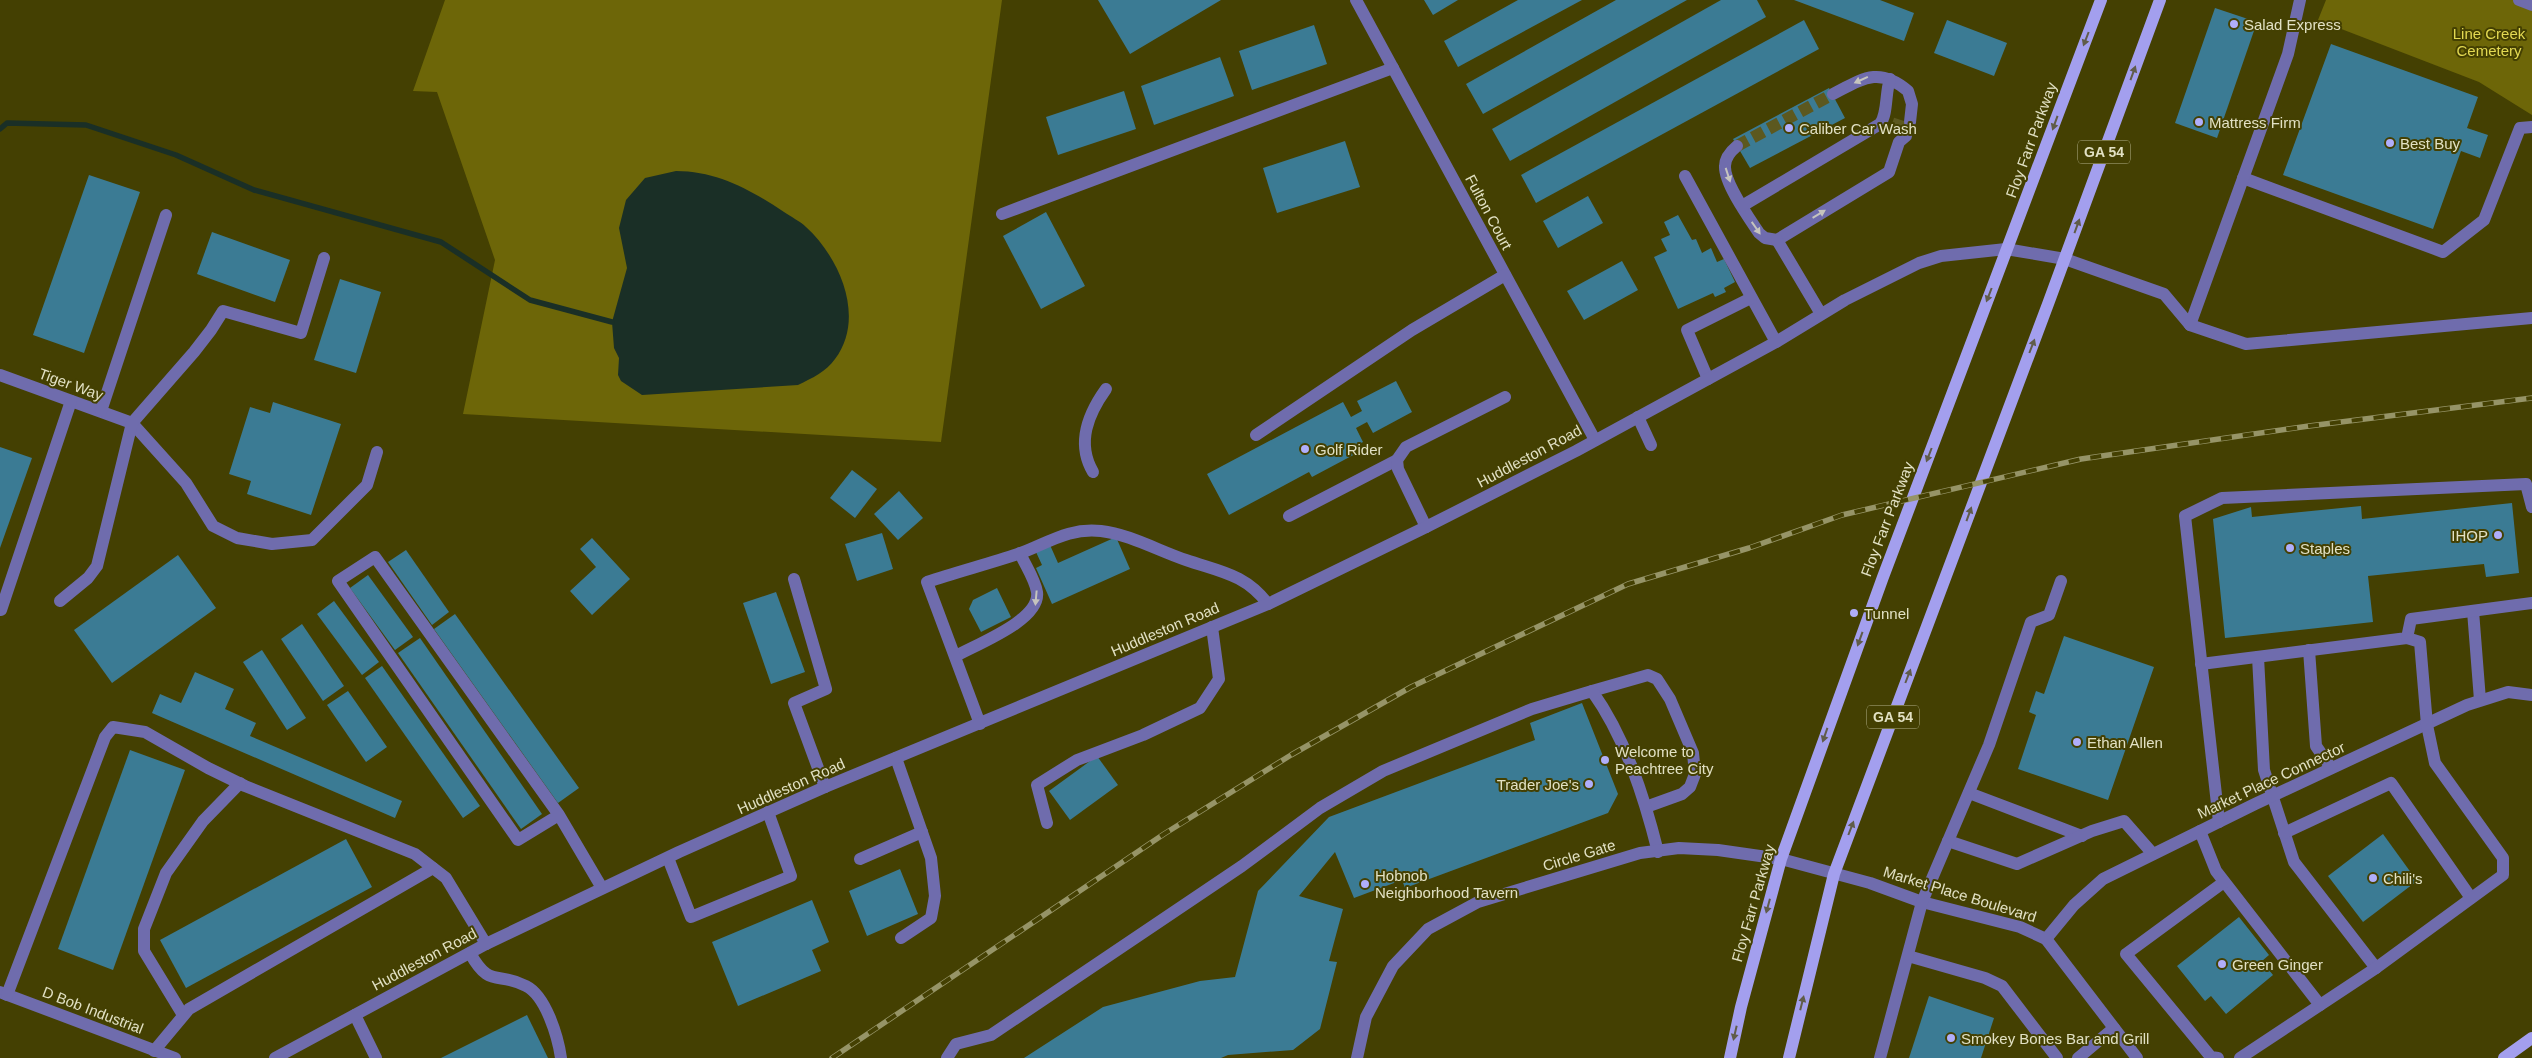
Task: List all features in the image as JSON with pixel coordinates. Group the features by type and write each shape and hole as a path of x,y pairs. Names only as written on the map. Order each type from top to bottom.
{"main road":[{"name":"Floy Farr Parkway","path":"1730,1058 1781,859 1882,577 2101,0"},
{"name":"GA 54","path":"1789,1058 1834,874 2065,259 2160,0"},
{"path":"2504,1058 2532,1038"}],"street":[{"name":"Fulton Court","path":"1356,0 1595,440"},
{"path":"2300,0 2288,54 2190,325 2246,344 2532,318"},
{"path":"2519,0 2532,5"},
{"path":"1002,214 1393,68"},
{"path":"1833,94 1870,76 1890,79 1908,91 1912,104 1905,120"},
{"path":"1742,206 1880,124 1885,118 1885,92 1890,79"},
{"path":"2243,178 2443,252 2484,220 2520,128 2532,127"},
{"path":"1738,146 1728,154 1725,166 1728,178 1742,206 1759,233 1765,238 1777,240 1888,172 1900,136"},
{"path":"1685,176 1776,342"},
{"path":"101,412 166,215"},
{"path":"1777,240 1821,314"},
{"name":"Huddleston Road","path":"276,1058 486,944 602,888 768,812 1268,604 1426,527 1595,440 1776,342 1821,314 1919,262 1941,256 2006,249 2065,259 2164,294 2190,325"},
{"path":"60,601 88,578 97,566 132,423 194,352 211,330 222,310 301,333 324,258"},
{"path":"1256,435 1412,330 1505,276"},
{"path":"1708,378 1687,330 1752,298"},
{"name":"Tiger Way","path":"0,375 132,423"},
{"path":"1093,472 1087,462 1084,439 1091,410 1106,390"},
{"path":"1288,516 1354,480 1397,460 1406,447 1505,397"},
{"path":"0,610 71,401"},
{"path":"1638,417 1651,445"},
{"path":"132,423 186,483 213,526 237,538 272,544 312,540 367,485 377,452"},
{"path":"1397,460 1398,469 1426,527"},
{"path":"2219,822 2185,516 2222,498 2526,484 2532,507"},
{"path":"980,724 927,582 1020,553 1070,532 1098,530 1119,534 1151,548 1240,578 1255,587 1268,604"},
{"path":"956,656 1019,622 1035,606 1037,590 1020,553"},
{"path":"559,815 518,840 338,582 375,557 559,815 602,888"},
{"path":"794,579 826,689 794,703 825,787"},
{"path":"1880,1058 1922,902 1989,744 2031,622 2049,615 2061,581"},
{"path":"2407,638 2411,619 2532,603"},
{"path":"2473,611 2480,700"},
{"path":"1048,823 1037,785 1077,760 1143,735 1200,708 1219,679 1212,627"},
{"path":"2201,664 2407,638 2420,642 2427,725 2435,763 2503,858 2503,875 2376,968 2240,1058"},
{"path":"2309,650 2316,746 2332,768"},
{"path":"2258,657 2264,770 2294,862 2376,968"},
{"path":"947,1058 956,1044 991,1036 1242,866 1320,808 1383,771 1532,709 1648,675 1658,678 1670,699 1693,753 1695,774 1690,787 1682,794 1646,806"},
{"path":"1592,690 1608,714 1646,806 1658,852"},
{"name":"Market Place Connector","path":"2046,939 2074,905 2103,879 2152,854 2467,705 2508,692 2532,695"},
{"path":"4,993 105,737 113,727 145,732 208,768 240,783 415,854 446,878 486,944"},
{"path":"896,758 931,858 935,896 930,918 902,938"},
{"path":"183,1015 144,951 144,929 166,872 203,821 240,783"},
{"path":"2284,833 2391,783 2472,898"},
{"path":"1968,792 2082,836"},
{"path":"668,858 691,916 791,876 768,812"},
{"path":"1948,841 2017,864 2082,836 2124,821 2152,854"},
{"path":"2200,831 2216,871 2320,1005"},
{"path":"860,859 922,832"},
{"name":"Circle Gate","path":"1357,1058 1366,1017 1393,966 1428,929 1478,902 1640,853 1679,848 1718,850 1781,859"},
{"name":"Market Place Boulevard","path":"1781,859 1870,883 1922,902 2020,926 2046,939 2137,1058"},
{"path":"154,1051 189,1009 230,983 434,868"},
{"path":"2218,1058 2211,1056 2126,954 2224,882"},
{"path":"470,953 478,969 484,974 492,978 527,986 536,994 555,1031 561,1058"},
{"path":"1908,956 1985,978 2002,986 2057,1058"},
{"name":"D Bob Industrial","path":"4,993 175,1058"},
{"path":"355,1015 372,1056"},
{"path":"2078,1058 2114,1028"}],"green space":[{"path":"445,0 1002,0 941,442 463,414 495,260 437,92 413,91"},
{"name":"Line Creek Cemetery","path":"2326,0 2532,0 2532,115 2479,82 2318,20"}],"shaded area":[{"path":"676,171 706,174 746,189 801,223 818,240 838,272 845,289 848,307 848,325 844,343 835,359 823,371 798,385 642,395 621,381 618,375 619,358 614,348 612,322 627,268 619,228 626,200 645,178"}],"building":[{"path":"1098,0 1221,0 1130,54"},
{"path":"1424,0 1458,0 1433,15"},
{"path":"1518,0 1582,0 1458,67 1444,41"},
{"path":"1616,0 1687,0 1483,114 1466,84"},
{"path":"1721,0 1757,0 1766,17 1510,161 1492,129"},
{"path":"1794,0 1880,0 1914,13 1904,41"},
{"path":"2215,8 2257,22 2217,138 2175,123"},
{"path":"1804,20 1819,49 1536,203 1521,175"},
{"path":"1947,20 2007,43 1994,76 1934,53"},
{"path":"1314,25 1327,64 1252,90 1239,51"},
{"name":"Best Buy","path":"2331,44 2478,97 2467,128 2488,135 2480,158 2461,151 2433,229 2283,175"},
{"path":"1220,57 1234,96 1154,125 1141,86"},
{"name":"Caliber Car Wash","path":"1829,88 1845,118 1750,168 1733,139"},
{"path":"1124,91 1136,129 1058,155 1046,117"},
{"path":"1345,141 1360,187 1277,213 1263,168"},
{"path":"89,175 140,192 84,353 33,335"},
{"path":"1588,196 1603,223 1558,248 1543,221"},
{"path":"1046,212 1085,286 1041,309 1003,236"},
{"path":"1678,215 1692,240 1696,239 1702,253 1711,248 1717,262 1724,259 1735,282 1724,288 1726,292 1715,297 1713,293 1678,309 1654,257 1667,251 1661,239 1670,235 1664,222"},
{"path":"212,232 290,260 275,302 197,274"},
{"path":"1622,261 1638,290 1584,320 1567,291"},
{"path":"340,279 381,292 356,373 314,360"},
{"name":"Golf Rider","path":"1396,381 1412,412 1373,433 1367,422 1356,428 1363,442 1356,446 1359,452 1312,477 1309,472 1229,515 1207,474 1343,402 1351,417 1362,411 1357,401"},
{"path":"273,402 341,424 311,515 247,494 251,481 229,474 250,407 270,413"},
{"path":"0,447 32,458 0,548"},
{"path":"852,470 877,489 855,518 830,498"},
{"path":"899,491 923,518 898,540 874,514"},
{"name":"Staples","path":"2512,503 2519,573 2486,577 2484,564 2368,576 2373,622 2225,638 2213,519 2251,507 2252,517 2361,506 2362,519"},
{"path":"882,533 893,569 857,581 845,544"},
{"path":"1116,537 1130,569 1052,604 1036,568 1042,565 1036,552 1050,545 1058,563"},
{"path":"592,538 630,579 592,615 570,591 596,567 580,549"},
{"path":"406,550 449,612 432,625 388,562"},
{"path":"178,555 216,608 112,683 74,630"},
{"path":"368,575 413,637 395,650 350,588"},
{"path":"997,588 1011,617 981,632 969,609 973,600"},
{"path":"776,592 805,672 771,684 743,603"},
{"path":"334,601 379,662 362,675 317,614"},
{"path":"455,614 579,788 558,803 434,629"},
{"path":"302,624 344,686 323,701 281,639"},
{"name":"Ethan Allen","path":"2064,636 2154,667 2108,800 2018,769 2036,715 2029,712 2036,691 2044,694"},
{"path":"420,638 542,814 521,829 398,653"},
{"path":"262,650 306,718 287,730 243,662"},
{"path":"382,666 480,806 463,818 365,678"},
{"path":"195,672 234,689 225,709 256,723 250,736 402,801 395,818 152,713 160,694 181,703"},
{"path":"348,691 387,747 366,762 327,705"},
{"path":"1582,703 1618,794 1608,813 1405,888 1402,880 1354,898 1335,852 1299,896 1343,909 1329,961 1337,962 1320,1029 1293,1050 1228,1055 1221,1058 1024,1058 1103,1007 1200,981 1235,977 1258,891 1329,817 1535,740 1530,723"},
{"path":"130,750 185,770 113,970 58,949"},
{"path":"1097,756 1118,785 1070,820 1049,791"},
{"name":"Chili's","path":"2383,834 2417,881 2363,922 2328,876"},
{"path":"346,839 372,887 186,988 160,940"},
{"path":"900,869 918,914 867,936 849,891"},
{"path":"812,900 829,942 812,950 821,971 738,1006 712,942"},
{"name":"Green Ginger","path":"2239,917 2269,955 2262,961 2273,975 2226,1014 2211,996 2205,1001 2177,966"},
{"name":"Smokey Bones Bar and Grill","path":"1929,996 1994,1018 1981,1058 1909,1058"},
{"path":"527,1015 548,1058 441,1058"}],"waterway":[{"path":"0,129 7,123 86,125 176,155 254,190 441,242 530,300 612,322"}],"tunnel":[{"path":"1737,146 1833,94"},
{"path":"1896,131 1900,119"}],"railway":[{"path":"832,1058 1164,834 1291,755 1411,687 1628,584 1749,548 1842,515 2081,459 2309,426 2532,398"}],"place":[{"name":"Salad Express","path":"2234,24"},
{"name":"Mattress Firm","path":"2199,122"},
{"name":"Caliber Car Wash","path":"1789,128"},
{"name":"Best Buy","path":"2390,143"},
{"name":"Golf Rider","path":"1305,449"},
{"name":"IHOP","path":"2498,535"},
{"name":"Staples","path":"2290,548"},
{"name":"Tunnel","path":"1854,613"},
{"name":"Ethan Allen","path":"2077,742"},
{"name":"Welcome to Peachtree City","path":"1605,760"},
{"name":"Trader Joe's","path":"1589,784"},
{"name":"Chili's","path":"2373,878"},
{"name":"Hobnob Neighborhood Tavern","path":"1365,884"},
{"name":"Green Ginger","path":"2222,964"},
{"name":"Smokey Bones Bar and Grill","path":"1951,1038"}]}
